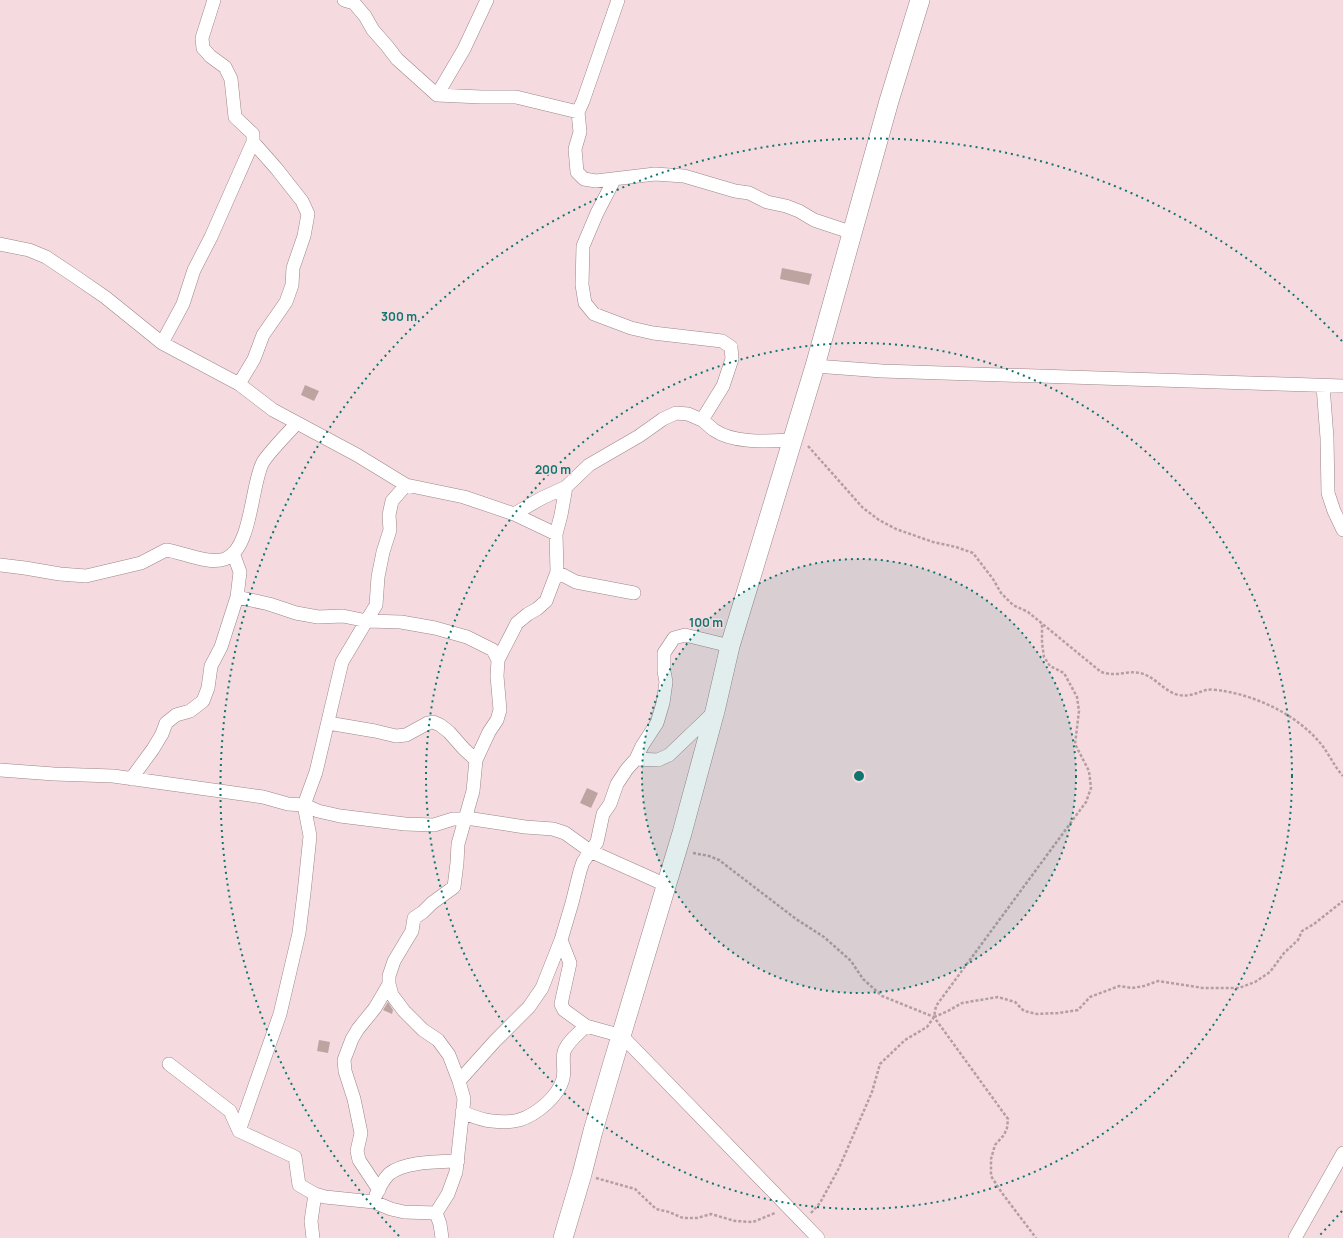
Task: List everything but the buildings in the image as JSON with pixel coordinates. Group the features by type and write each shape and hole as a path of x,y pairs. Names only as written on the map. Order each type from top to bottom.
{"main road":[{"path":"563,1238 593,1131 682,833 715,711 730,646 815,366 889,101 920,0"}],"street":[{"path":"162,343 183,304 194,270 211,237 253,142 253,134 234,117 231,80 225,67 210,56 203,48 202,38 214,0"},
{"path":"344,0 354,3 396,59 437,95 516,97 578,112"},
{"path":"437,95 464,49 487,0"},
{"path":"618,0 578,112 580,132 575,149 577,172 584,179 596,181 614,180 655,174 684,176 734,191 749,193 767,202 786,206 799,211 814,220 853,233"},
{"path":"239,384 254,359 263,334 286,302 292,285 293,268 304,236 308,214 302,201 253,142"},
{"path":"614,180 583,246 582,285 586,303 594,314 631,328 653,333 722,341 731,347 732,360 723,386 702,420"},
{"path":"0,244 29,250 46,257 105,297 162,343 239,384 273,410 357,455 406,485 464,497 514,514 556,534"},
{"path":"815,366 882,371 1343,386"},
{"path":"1323,386 1327,438 1328,492 1334,512 1343,530"},
{"path":"514,514 542,498 566,488 589,465 639,436 663,419 676,413 688,414 702,420 714,431 731,438 761,441 792,440"},
{"path":"0,565 60,574 86,576 142,563 166,550 198,558 212,560 225,559 239,546 253,506 258,474 264,461 297,423"},
{"path":"239,1131 280,1014 298,933 310,836 304,805 316,772 342,662 376,605 378,577 383,552 390,530 392,501 406,485"},
{"path":"379,1190 359,1160 357,1152 361,1134 354,1100 345,1071 344,1060 358,1028 375,1008 388,984 394,961 412,931 414,918 424,912 432,903 454,887 458,844 464,818 473,791 476,760 489,732 497,720 500,710 497,676 498,660 517,623 546,601 557,572 556,534 566,488"},
{"path":"131,779 159,739 166,723 176,715 190,711 203,701 208,688 211,666 221,647 237,597 240,572 233,553"},
{"path":"557,572 576,582 634,593"},
{"path":"237,597 270,604 296,613 318,617 343,616 367,621 394,621 418,625 467,637 493,650 498,660"},
{"path":"459,1081 495,1041 529,1007 542,988 561,940 583,862 597,842 603,814 610,804 617,784 636,759 642,746 657,723 663,703 666,682 664,671 664,653 674,638 685,635 730,646"},
{"path":"636,759 658,760 669,756 715,711"},
{"path":"328,723 375,730 396,736 406,735 428,723 433,722 449,732 476,760"},
{"path":"0,770 113,776 263,797 288,804 304,805 318,811 340,816 405,824 434,824 464,818 525,827 553,829 565,833 590,851 666,885"},
{"path":"561,940 570,963 561,1004 564,1010 586,1026 622,1036 818,1238"},
{"path":"388,984 392,995 404,1011 423,1030 438,1040 449,1055 464,1099 456,1172 448,1194 436,1213"},
{"path":"462,1112 477,1118 503,1122 519,1120 544,1106 556,1092 563,1079 564,1051 571,1041 586,1026"},
{"path":"169,1064 230,1111 239,1131 295,1157 300,1185 315,1194 374,1202 391,1209 404,1212 436,1213"},
{"path":"1295,1238 1343,1153"},
{"path":"374,1202 379,1190 390,1174 404,1166 458,1161"},
{"path":"313,1238 311,1221 315,1194"},
{"path":"436,1213 440,1224 442,1238"}],"path":[{"path":"792,440 809,446 864,508 879,520 896,529 933,542 956,547 973,553 993,579 1001,593 1013,605 1028,612 1101,672 1112,674 1124,672 1140,673 1155,680 1167,690 1179,695 1192,696 1207,690 1223,691 1250,697 1274,707 1296,720 1320,743 1343,776"},
{"path":"582,1174 635,1189 656,1208 684,1218 697,1218 711,1214 735,1221 753,1222 774,1213 786,1213 798,1217 809,1215 820,1202 839,1168 872,1092 880,1064 905,1040 927,1027 934,1017 936,1006 1086,802 1091,788 1089,771 1075,744 1079,711 1077,697 1064,673 1050,666 1044,657 1042,623"},
{"path":"677,848 719,860 796,919 824,937 851,961 863,979 882,996 934,1017 1008,1119 1007,1128 1004,1135 995,1145 991,1159 991,1176 1036,1238"},
{"path":"934,1017 948,1012 962,1003 998,997 1015,1002 1024,1010 1037,1014 1078,1010 1090,997 1119,986 1132,988 1158,981 1203,988 1239,988 1255,982 1270,972 1284,952 1298,940 1302,931 1314,924 1343,901"}]}
